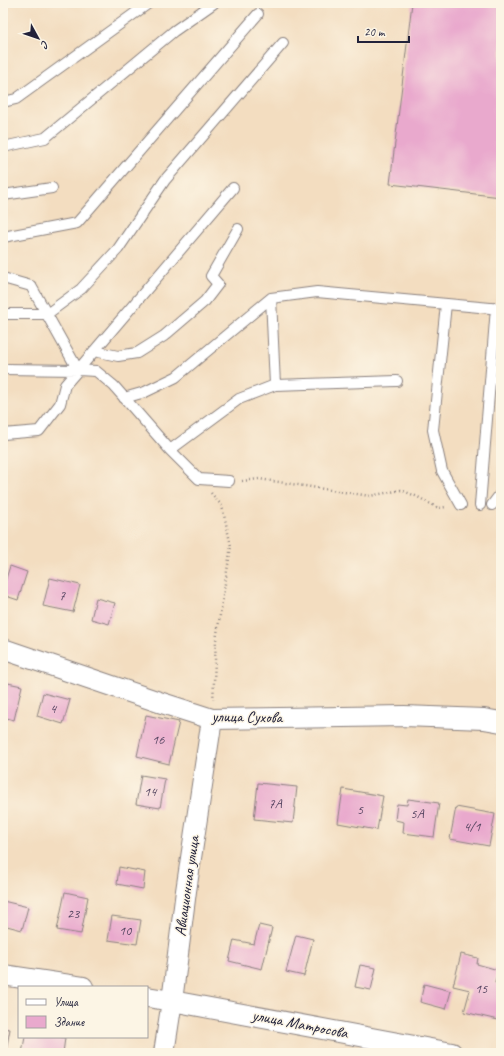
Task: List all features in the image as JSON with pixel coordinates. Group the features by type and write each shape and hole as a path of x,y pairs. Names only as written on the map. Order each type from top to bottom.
{"street":[{"name":"улица Сухова","path":"3,649 151,700 212,719 404,716 484,719 501,722"},
{"name":"Авиационная улица","path":"164,1053 186,891 212,719"},
{"path":"3,975 76,986"},
{"name":"улица Матросова","path":"148,997 452,1053"}],"lane":[{"path":"3,102 16,99 149,3"},
{"path":"3,147 45,138 174,31 214,3"},
{"path":"3,237 77,223 258,14"},
{"path":"3,314 46,314 82,289 118,249 165,180 283,44"},
{"path":"3,196 52,188"},
{"path":"3,434 39,431 60,404 65,385 233,188"},
{"path":"94,351 118,356 137,353 164,336 205,301 218,284 211,276 238,229"},
{"path":"3,278 31,286 78,370"},
{"path":"124,398 145,392 176,377 271,298 317,292 499,308 480,505"},
{"path":"271,298 275,385"},
{"path":"446,304 433,430 442,471 461,505"},
{"path":"3,368 96,371 114,386 170,450 199,479 229,481"},
{"path":"170,450 239,399 275,385 397,381"},
{"path":"492,505 501,493"}],"path":[{"path":"199,479 222,506 231,546 216,640 212,719"},
{"path":"229,481 259,480 370,496 401,490 438,508 461,505"}],"building":[{"path":"412,3 468,3 501,7 501,197 390,184"},
{"path":"10,566 27,572 18,600 3,595 3,588"},
{"path":"50,578 80,585 73,612 43,606"},
{"path":"96,598 115,603 109,624 91,619"},
{"path":"3,682 22,686 14,720 3,717"},
{"path":"43,693 70,700 63,724 37,716"},
{"path":"146,715 179,722 169,764 137,756"},
{"path":"141,775 165,779 160,808 136,804"},
{"path":"258,783 297,787 293,823 254,819"},
{"path":"343,789 383,796 377,830 338,823"},
{"path":"408,799 439,803 434,837 403,833 404,822 395,820 397,804 407,805"},
{"path":"456,807 495,814 489,846 450,839"},
{"path":"119,867 145,872 143,889 117,884"},
{"path":"65,892 88,897 81,934 57,930"},
{"path":"3,901 28,907 22,930 3,925"},
{"path":"112,916 141,920 137,944 108,940"},
{"path":"259,925 272,928 262,969 229,961 234,940 254,944"},
{"path":"296,935 313,939 304,976 286,972"},
{"path":"461,954 478,958 477,964 498,970 495,983 501,984 501,1007 498,1020 464,1012 470,990 453,986"},
{"path":"360,965 376,968 371,990 355,987"},
{"path":"424,984 451,991 446,1009 420,1002"},
{"path":"3,1028 10,1029 6,1051 3,1050"},
{"path":"25,1038 65,1038 63,1053 22,1053"}]}
